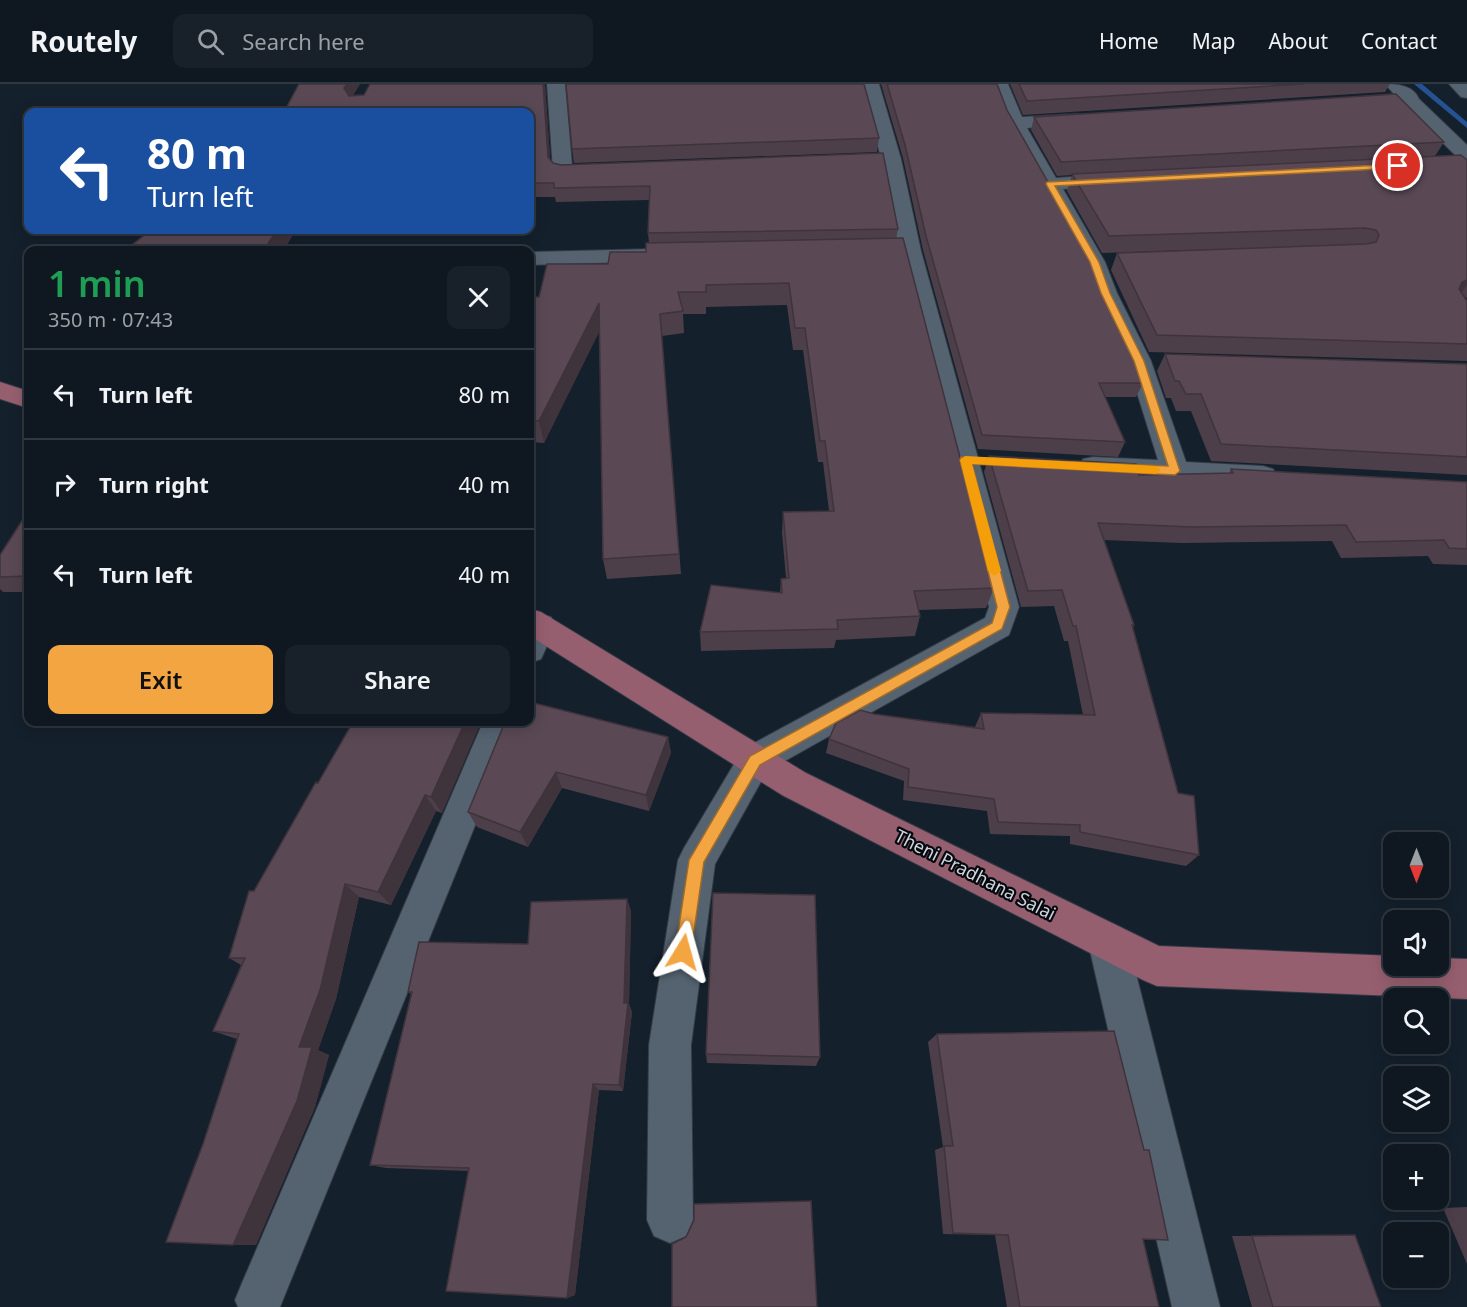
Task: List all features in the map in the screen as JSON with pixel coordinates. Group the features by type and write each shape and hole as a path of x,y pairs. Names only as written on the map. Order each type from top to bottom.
{"main road":[{"path":"0,390 24,399"},
{"name":"Theni Pradhana Salai","path":"534,633 794,784 1157,966 1467,979"}],"street":[{"path":"556,84 563,171 622,169"},
{"path":"670,1220 670,1045 697,860 755,760 998,626 1004,607 977,460 898,251 891,159 870,84"},
{"path":"999,84 1016,123 1094,262 1106,293 1151,361 1175,471"},
{"path":"1394,84 1411,98 1467,156"},
{"path":"1458,84 1467,93"},
{"path":"1341,103 1411,98"},
{"path":"1016,123 1097,118"},
{"path":"820,162 891,159"},
{"path":"1443,163 1467,162"},
{"path":"1050,184 1133,179"},
{"path":"534,259 672,256"},
{"path":"1094,262 1118,261"},
{"path":"1070,465 1292,477"},
{"path":"259,1300 498,726"},
{"path":"1108,942 1196,1307"}],"building":[{"path":"299,84 347,84 344,88 349,96 364,95 370,84 543,84 548,157 553,163 561,165 883,153 898,229 648,233 650,186 554,188 554,183 534,183 534,108 286,108"},
{"path":"566,84 864,84 879,138 572,149"},
{"path":"887,84 997,84 1007,110 1086,249 1131,347 1143,383 1099,383 1125,442 982,435 926,236 905,145"},
{"path":"1019,84 1304,84 1027,101"},
{"path":"1396,94 1444,142 1061,162 1034,117"},
{"path":"1461,155 1467,160 1467,280 1462,282 1459,289 1467,301 1467,344 1157,335 1117,253 1366,244 1376,242 1379,235 1376,230 1365,228 1109,236 1072,174"},
{"path":"146,234 274,234 267,246 130,246"},
{"path":"903,238 994,588 914,591 920,616 837,620 838,629 700,632 711,585 782,593 781,579 789,578 783,512 834,511 825,441 820,441 805,328 795,328 789,283 706,285 706,292 678,292 683,311 660,314 679,554 603,559 599,303 539,421 534,421 534,297 539,297 547,264 608,264 610,252 646,252 646,243"},
{"path":"1165,354 1467,364 1467,457 1221,444 1201,394 1186,394 1179,381 1175,381"},
{"path":"989,456 1136,464 1139,475 1233,473 1231,469 1467,482 1467,549 1449,548 1444,540 1356,542 1346,525 1192,527 1098,523 1134,625 1132,625 1178,793 1194,796 1199,855 1080,832 1080,825 998,822 994,799 908,787 909,769 829,739 836,723 860,710 874,714 984,729 981,713 1095,715 1076,626 1073,626 1062,590 1028,591"},
{"path":"24,518 24,576 0,577 0,555"},
{"path":"534,703 668,737 646,795 556,772 520,832 468,812 503,726 534,726"},
{"path":"351,726 463,726 431,797 425,795 378,892 345,884 320,990 299,1047 312,1047 297,1101 233,1245 166,1242 203,1144 239,1034 213,1031 245,958 229,958 249,891 254,891 316,782 318,783"},
{"path":"713,893 815,895 820,1057 706,1054"},
{"path":"627,899 624,1003 628,1003 619,1085 593,1084 567,1298 446,1291 469,1168 370,1165 412,992 408,992 419,942 528,944 531,902"},
{"path":"1114,1031 1144,1150 1149,1150 1168,1240 1143,1239 1159,1307 1020,1307 1008,1235 953,1233 944,1146 953,1146 937,1034"},
{"path":"811,1201 817,1307 672,1307 672,1244 686,1237 694,1220 694,1204"},
{"path":"1355,1235 1381,1307 1273,1307 1252,1236"}],"waterway":[{"path":"1418,84 1467,126"}],"slow traffic":[{"path":"994,571 965,460 1156,470"}],"route":[{"path":"683,952 697,860 755,760 998,626 1004,607 965,460 1175,471 1139,361 1106,293 1094,262 1050,184 1398,166"}]}
